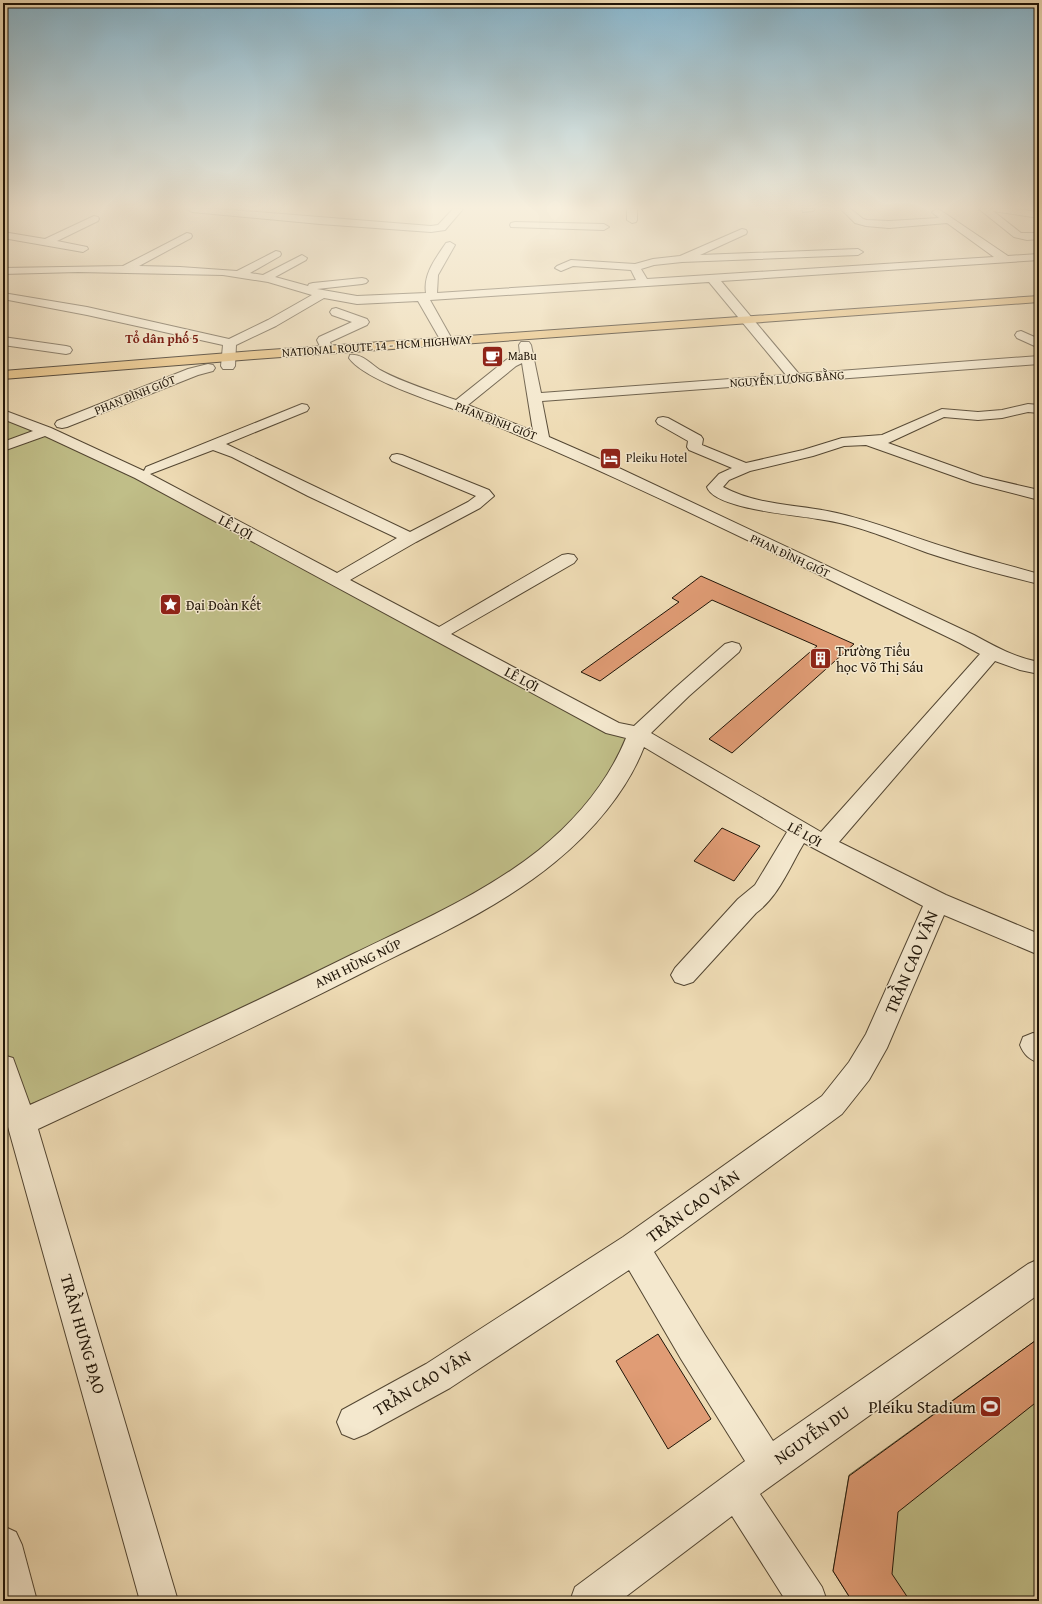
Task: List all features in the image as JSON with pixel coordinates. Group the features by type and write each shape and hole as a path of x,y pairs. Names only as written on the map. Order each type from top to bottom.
{"main road":[{"name":"NATIONAL ROUTE 14 - HCM HIGHWAY","path":"3,375 228,362 526,350 750,324 1039,300"},
{"name":"NATIONAL ROUTE 14 - HCM HIGHWAY","path":"3,384 208,368 228,362 327,350 447,341 1039,308"}],"street":[{"path":"286,284 348,300 427,300 632,284"},
{"path":"298,287 332,284"},
{"path":"430,284 427,300 447,341"},
{"path":"717,284 795,378"},
{"path":"3,296 88,311 230,344 272,323 322,294"},
{"path":"327,350 323,340 363,322 336,312"},
{"path":"1020,335 1039,344"},
{"path":"3,341 66,350"},
{"path":"228,362 230,344"},
{"path":"526,350 542,439"},
{"path":"458,406 526,350"},
{"name":"PHAN ĐÌNH GIÓT","path":"355,358 363,366 410,388 542,439 599,464 967,639 992,653 1039,668"},
{"name":"NGUYỄN LƯƠNG BẰNG","path":"534,398 1039,360"},
{"name":"PHAN ĐÌNH GIÓT","path":"62,424 193,372 208,368"},
{"path":"3,405 35,414 62,424 151,470 342,578 447,629 623,719 638,734 682,692 732,648"},
{"path":"151,470 302,408"},
{"path":"1039,409 1028,408 1002,414 978,416 942,413 892,437 867,441 842,442 808,453 745,468 724,477 717,484 716,490 732,498 752,503 845,520 894,534 944,552 1039,579"},
{"name":"LÊ LỢI","path":"3,414 46,430 140,475 342,578 613,728 638,734 800,831 937,902 1036,938"},
{"path":"663,421 696,439 694,447 745,468"},
{"path":"3,447 46,430"},
{"path":"867,441 978,480 1039,495"},
{"path":"212,444 238,454 314,493 410,538"},
{"path":"342,578 410,538 474,505 486,496 483,493 397,458"},
{"path":"447,629 568,559"},
{"path":"824,844 992,653"},
{"name":"ANH HÙNG NÚP","path":"22,1123 265,1010 447,919 509,882 547,856 583,823 614,783 629,757 638,734"},
{"path":"684,975 747,906 760,897 800,831"},
{"name":"TRẦN CAO VÂN","path":"354,1422 438,1376 634,1248 832,1106 859,1071 877,1040 937,902"},
{"name":"TRẦN HƯNG ĐẠO","path":"3,1068 22,1123 160,1601"},
{"path":"634,1248 693,1347 768,1466"},
{"name":"NGUYỄN DU","path":"589,1601 768,1466 1039,1275"},
{"path":"736,1490 808,1601"},
{"path":"3,1545 18,1601"}],"shaded area":[{"name":"Đại Đoàn Kết","path":"3,419 46,431 638,734 614,783 547,856 190,1045 17,1109 3,1042"},
{"name":"Pleiku Stadium","path":"1039,1338 1039,1601 852,1601 833,1571 849,1475"}],"building":[{"name":"Trường Tiểu học Võ Thị Sáu","path":"701,576 854,644 732,753 709,739 817,646 712,600 600,681 581,672 679,602 672,598"},
{"path":"722,828 760,846 734,881 694,861"},
{"path":"658,1334 711,1419 668,1449 616,1361"},
{"path":"1039,1338 1039,1400 898,1512 892,1574 910,1601 852,1601 833,1571 849,1476"}],"place":[{"name":"MaBu","path":"493,356"},
{"name":"Pleiku Hotel","path":"611,458"},
{"name":"Đại Đoàn Kết","path":"171,605"},
{"name":"Trường Tiểu học Võ Thị Sáu","path":"820,659"},
{"name":"Pleiku Stadium","path":"991,1407"}],"district":[{"name":"Tổ dân phố 5","path":"162,338"}]}
